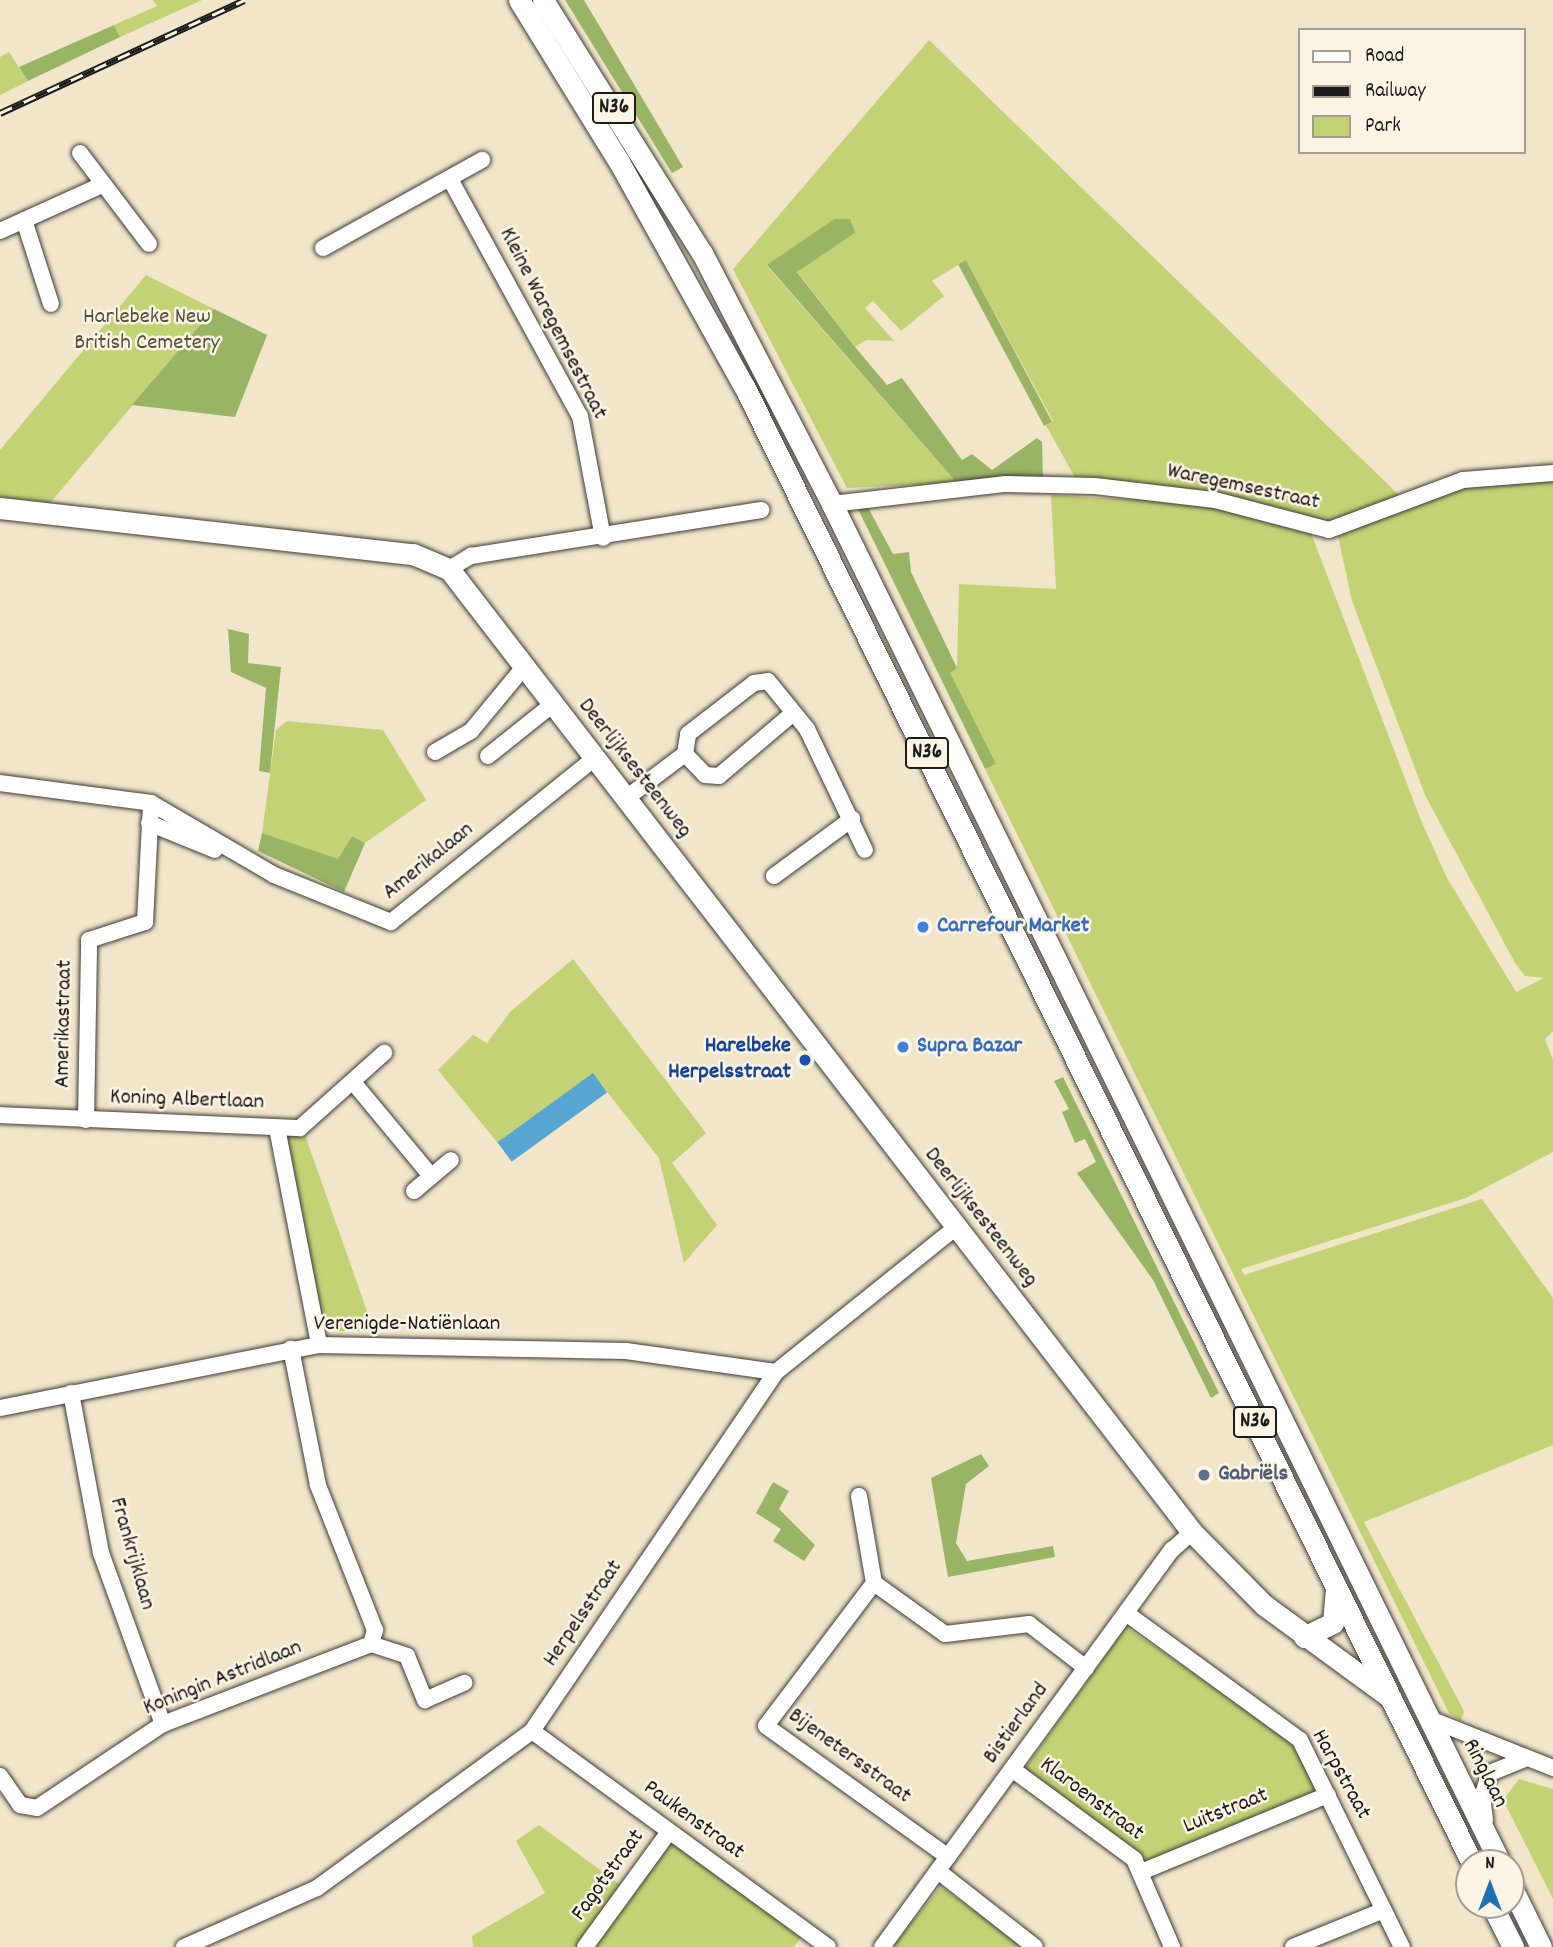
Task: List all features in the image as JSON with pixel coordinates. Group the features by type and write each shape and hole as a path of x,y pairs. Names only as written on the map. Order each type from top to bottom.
{"main road":[{"name":"N36","path":"519,0 618,160 745,388 1391,1698"},
{"name":"N36","path":"543,0 555,8 702,253 832,504 1417,1715 1467,1849"},
{"name":"Deerlijksesteenweg","path":"0,508 413,554 449,569 1192,1532 1304,1637 1417,1715"},
{"path":"1304,1637 1333,1623 1335,1584"},
{"name":"Ringlaan","path":"1417,1715 1494,1849"},
{"path":"1525,1914 1541,1947"},
{"path":"1499,1919 1513,1947"}],"street":[{"path":"80,153 102,185 117,195 149,244"},
{"path":"323,248 482,160"},
{"name":"Kleine Waregemsestraat","path":"450,179 580,416 603,538"},
{"path":"0,232 102,185"},
{"path":"24,220 51,304"},
{"name":"Waregemsestraat","path":"832,504 872,495 1052,483 1215,500 1329,530 1463,481 1553,473"},
{"path":"449,569 471,556 603,538 761,510"},
{"path":"435,752 471,731 524,667"},
{"path":"625,799 685,754 688,734 759,680 772,684 792,714 807,729 865,850"},
{"name":"Deerlijksesteenweg","path":"488,755 552,705"},
{"path":"685,754 705,775 719,776 792,714"},
{"name":"Amerikalaan","path":"149,823 391,922 594,759"},
{"name":"Amerikalaan","path":"0,783 151,803 274,875"},
{"name":"Amerikastraat","path":"86,1120 89,940 145,922 151,803"},
{"path":"774,876 852,819"},
{"path":"277,1128 300,1128 384,1053"},
{"path":"354,1082 432,1176"},
{"name":"Koning Albertlaan","path":"0,1115 277,1128 319,1345"},
{"path":"414,1191 451,1160"},
{"name":"Herpelsstraat","path":"184,1947 317,1888 532,1731 776,1372 955,1228"},
{"name":"Verenigde-Natiënlaan","path":"0,1408 319,1345 626,1351 776,1372"},
{"path":"291,1349 318,1485 375,1630 371,1644 407,1656 425,1700 464,1683"},
{"name":"Frankrijklaan","path":"71,1394 101,1553 163,1724"},
{"path":"859,1496 874,1583 945,1634 1029,1624 1086,1668"},
{"name":"Bistierland","path":"882,1947 1126,1613 1192,1532"},
{"name":"Bijenetersstraat","path":"874,1583 766,1726 948,1857"},
{"name":"Harpstraat","path":"1126,1613 1300,1740 1402,1947"},
{"name":"Koningin Astridlaan","path":"0,1776 26,1810 163,1724 371,1644"},
{"path":"1417,1715 1524,1759 1553,1768"},
{"name":"Paukenstraat","path":"532,1731 828,1947"},
{"path":"1489,1839 1482,1807 1486,1780 1497,1767 1524,1759"},
{"name":"Klaroenstraat","path":"1012,1769 1134,1859 1172,1947"},
{"name":"Luitstraat","path":"1141,1872 1328,1794"},
{"name":"Fagotstraat","path":"585,1947 669,1832"},
{"path":"938,1871 1035,1947"},
{"path":"1293,1947 1384,1910"}],"green space":[{"path":"153,0 202,0 120,37 114,25 157,6"},
{"path":"565,0 584,0 683,167 672,173"},
{"path":"114,25 120,37 28,81 19,67"},
{"path":"929,40 1401,497 1341,522 1324,522 1076,479 1045,424 1053,421 966,260 932,281 944,296 901,331 873,301 865,308 894,341 866,340 855,347 797,271 855,233 834,219 767,266 957,483 847,488 733,269"},
{"path":"9,52 28,81 0,95 0,57"},
{"path":"834,219 850,219 855,233 797,272 855,347 887,385 902,378 962,460 972,454 992,470 1037,438 1042,442 1043,478 957,483 767,265"},
{"path":"966,260 1052,422 1044,426 958,264"},
{"name":"Harlebeke New British Cemetery","path":"146,275 214,309 50,503 0,497 0,450"},
{"path":"214,309 267,335 235,417 132,405"},
{"path":"1553,478 1553,1031 1545,1039 1553,1060 1553,1152 1466,1198 1241,1269 1244,1275 1482,1199 1553,1298 1553,1445 1364,1522 1464,1711 1461,1721 1449,1713 985,769 995,764 949,672 957,667 959,584 1056,589 1051,495 1134,500 1134,492 1201,500 1311,533 1420,818 1447,878 1516,992 1544,978 1525,976 1515,963 1425,795 1352,601 1338,536 1435,494 1491,480"},
{"path":"865,502 893,554 909,552 911,572 957,668 950,673 996,764 985,769 856,505"},
{"path":"228,629 249,634 248,663 281,667 270,773 259,771 266,688 231,672"},
{"path":"287,721 383,730 426,800 365,843 352,836 338,860 262,833 276,730"},
{"path":"262,833 338,859 352,836 365,843 344,892 258,851"},
{"path":"573,959 706,1133 672,1163 717,1225 684,1263 659,1158 593,1074 501,1147 438,1070 473,1035 487,1043 510,1012"},
{"path":"1063,1077 1219,1393 1211,1398 1153,1280 1077,1173 1096,1162 1085,1139 1075,1143 1062,1112 1069,1109 1054,1081"},
{"path":"286,1135 305,1135 374,1331 324,1331"},
{"path":"981,1454 989,1466 966,1484 956,1543 967,1561 1053,1546 1055,1557 948,1577 931,1478"},
{"path":"773,1482 789,1491 779,1509 815,1545 804,1561 773,1541 781,1529 756,1513"},
{"path":"1126,1627 1291,1741 1318,1790 1313,1795 1149,1861 1024,1770"},
{"path":"1519,1779 1553,1789 1553,1899 1503,1800"},
{"path":"539,1825 622,1886 658,1833 802,1936 794,1947 473,1947 472,1936 545,1893 516,1841"},
{"path":"940,1887 944,1889 1026,1947 892,1947"}],"water":[{"path":"593,1073 607,1092 512,1162 498,1142"}],"railway":[{"path":"0,113 244,0"}],"place":[{"name":"Carrefour Market","path":"923,927"},
{"name":"Supra Bazar","path":"903,1047"},
{"name":"Harelbeke Herpelsstraat","path":"805,1060"},
{"name":"Gabriëls","path":"1204,1475"}]}
